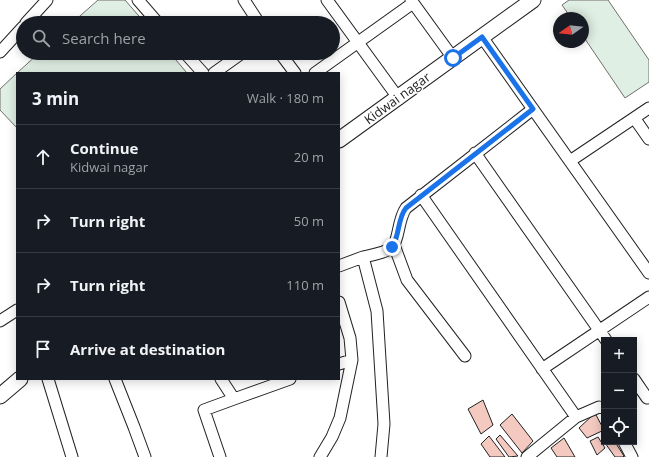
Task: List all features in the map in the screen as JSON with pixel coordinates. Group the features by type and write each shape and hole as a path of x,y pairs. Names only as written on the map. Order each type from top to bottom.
{"street":[{"path":"32,16 47,0"},
{"path":"138,0 152,16"},
{"path":"244,0 254,16"},
{"path":"327,0 339,16"},
{"name":"Kidwai nagar","path":"340,139 399,98 532,0"},
{"path":"340,55 412,1 453,58"},
{"path":"340,18 399,98"},
{"path":"0,52 16,34"},
{"path":"482,37 649,274"},
{"path":"191,60 202,72"},
{"path":"215,72 232,60"},
{"path":"285,60 294,72"},
{"path":"316,72 333,60"},
{"path":"570,161 635,119 649,108"},
{"path":"465,356 407,280 394,245 403,212 422,194 533,109"},
{"path":"635,119 649,139"},
{"path":"475,153 604,337"},
{"path":"422,194 576,417"},
{"path":"340,266 388,249 394,245"},
{"path":"363,257 376,311 384,424 381,457"},
{"path":"542,369 649,297"},
{"path":"320,457 332,437 340,418 352,360 352,347 340,305"},
{"path":"0,321 16,311"},
{"path":"340,364 352,360"},
{"path":"0,396 19,380"},
{"path":"48,380 72,457"},
{"path":"115,380 144,457"},
{"path":"222,380 234,399"},
{"path":"220,457 204,410 287,380"},
{"path":"637,384 647,398"},
{"path":"527,457 576,417 601,407"},
{"path":"626,445 632,457"}],"green space":[{"path":"98,0 125,0 139,16 80,16"},
{"path":"569,0 608,0 649,60 649,82 625,98 589,45 589,12 567,12 562,5"},
{"path":"31,60 176,60 186,72 18,72"},
{"path":"16,74 16,127 0,110 0,89"}],"building":[{"path":"483,400 493,425 481,434 468,409"},
{"path":"595,413 601,424 601,431 587,438 579,428"},
{"path":"512,414 533,441 522,453 500,425"},
{"path":"500,435 518,456 509,457 496,439"},
{"path":"489,436 505,457 490,457 481,444"},
{"path":"598,437 601,445 603,445 605,448 597,455 590,441"},
{"path":"564,438 575,457 557,457 551,448"},
{"path":"606,445 617,445 624,456 615,457"}],"route":[{"path":"392,247 395,243 399,220 406,208 422,194 533,109 482,37 453,58"}]}
